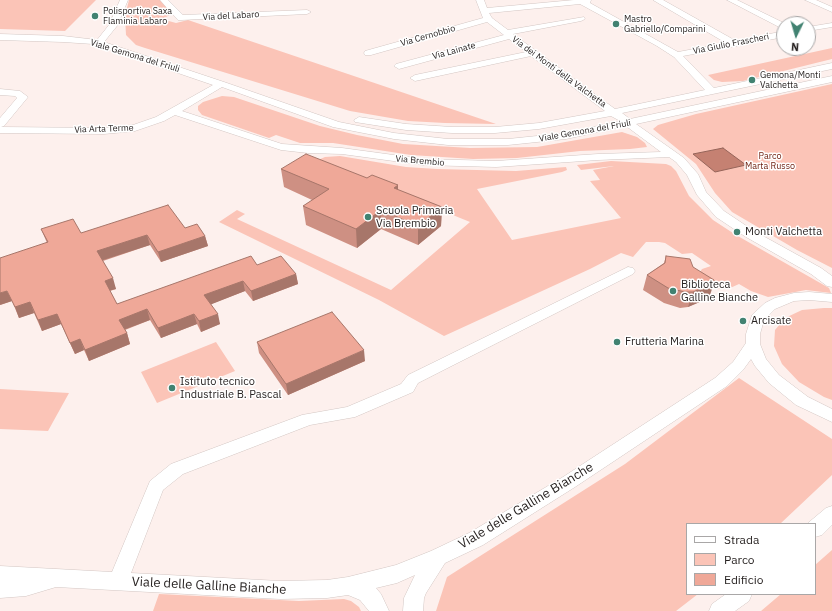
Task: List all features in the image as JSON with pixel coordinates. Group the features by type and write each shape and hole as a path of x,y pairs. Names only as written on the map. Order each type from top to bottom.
{"street":[{"path":"98,44 113,26 124,0"},
{"name":"Via del Labaro","path":"164,0 181,18 307,12"},
{"path":"480,0 486,15"},
{"name":"Via Cernobbio","path":"368,53 486,15 595,0"},
{"path":"657,0 735,44"},
{"path":"731,0 776,22"},
{"path":"809,0 832,10"},
{"path":"581,1 660,44 677,55 712,92"},
{"name":"Via dei Monti della Valchetta","path":"486,15 532,53 686,165 701,193 720,214 750,234 810,268 832,283"},
{"name":"Via Lainate","path":"399,66 508,34 581,19"},
{"path":"816,28 832,25"},
{"name":"Via Giulio Frascheri","path":"677,55 776,36"},
{"name":"Viale Gemona del Friuli","path":"0,37 63,39 98,44 221,84 337,125 378,134 416,139 472,142 527,140 579,133 832,79"},
{"path":"415,78 532,53"},
{"name":"Viale Gemona del Friuli","path":"221,84 347,118 422,129 459,131 513,129 567,122 832,66"},
{"path":"798,73 816,82"},
{"path":"774,78 790,88"},
{"name":"Via Arta Terme","path":"0,130 124,130 148,124 221,84"},
{"path":"0,92 15,93 23,96 0,124"},
{"name":"Via Brembio","path":"173,111 271,144 295,149 342,151 409,160 466,164 525,163 591,157 658,156 672,154"},
{"path":"118,582 156,486 177,469 308,419 349,413 407,388 413,379 628,271"},
{"path":"832,298 809,296 794,297 780,301 770,306 757,318 753,334 753,344 760,362 780,385 802,401 832,416"},
{"name":"Viale delle Galline Bianche","path":"0,575 273,590 327,589 348,586 397,574 438,557 494,529 569,482 714,387 738,366 753,344"},
{"path":"816,528 832,514"},
{"path":"413,611 414,598 419,587 438,557"},
{"path":"0,589 26,588 57,578"},
{"path":"348,586 367,594 374,601 378,611"},
{"path":"719,611 741,595"}],"green space":[{"path":"0,0 96,0 65,31 0,29"},
{"path":"129,0 160,0 172,14 164,18 165,20 176,23 188,20 496,124 408,121 350,111 136,45 126,35 125,16"},
{"path":"832,48 832,59 743,81 722,82 714,80 708,75 795,56 816,56 816,51"},
{"name":"Parco Marta Russo","path":"832,84 832,268 797,250 732,212 715,193 696,164 653,129 658,125 696,114"},
{"path":"222,96 234,97 320,126 403,144 470,148 537,147 622,132 637,137 645,143 647,147 580,151 517,158 473,159 411,155 333,143 300,143 276,135 269,138 202,115 198,110 198,106 203,102"},
{"path":"340,156 406,167 437,169 516,171 566,167 567,170 562,172 477,189 512,240 621,218 590,181 600,180 593,170 614,166 581,170 577,165 611,161 666,164 671,166 676,171 689,196 713,220 736,235 829,288 831,293 806,290 768,297 751,291 739,284 728,289 716,289 710,287 700,272 702,269 711,266 692,253 682,254 665,243 646,242 633,257 621,253 590,269 444,336 379,300 219,222 237,210 245,214 237,219 391,290 470,222 318,160 325,157"},
{"path":"832,308 832,400 799,382 782,364 774,346 775,330 785,318 802,310"},
{"name":"Istituto tecnico Industriale B. Pascal","path":"216,342 235,371 157,403 141,372"},
{"path":"739,378 832,439 832,475 781,523 686,523 686,595 697,595 676,611 436,611 447,577 625,464"},
{"path":"0,389 69,393 48,431 0,429"},
{"path":"832,550 832,611 761,611 780,595 816,595 816,564"},
{"path":"159,594 299,601 344,599 351,601 359,607 361,611 153,611"}],"shaded area":[{"path":"723,148 746,165 715,172 693,154"}],"building":[{"path":"306,154 367,178 372,175 398,185 394,188 442,207 418,226 381,210 356,229 303,206 329,189 281,169"},
{"path":"168,205 185,228 197,224 205,236 158,252 147,235 97,251 113,278 105,281 117,304 251,256 257,265 281,256 296,274 251,291 243,281 204,295 218,314 199,321 194,314 158,328 147,309 119,320 127,333 85,350 80,339 70,343 57,314 38,320 30,302 15,307 7,291 0,293 0,258 48,242 41,229 73,219 81,233"},
{"path":"666,256 690,259 693,267 714,280 714,283 693,292 685,292 668,288 647,275 665,263"},
{"name":"Istituto tecnico Industriale B. Pascal","path":"332,312 364,350 286,384 257,342"}],"place":[{"name":"Polisportiva Saxa Flaminia Labaro","path":"95,16"},
{"name":"Mastro Gabriello/Comparini","path":"616,24"},
{"name":"Gemona/Monti Valchetta","path":"752,80"},
{"name":"Scuola Primaria Via Brembio","path":"368,217"},
{"name":"Monti Valchetta","path":"737,232"},
{"name":"Biblioteca Galline Bianche","path":"673,291"},
{"name":"Arcisate","path":"743,321"},
{"name":"Frutteria Marina","path":"617,342"},
{"name":"Istituto tecnico Industriale B. Pascal","path":"172,388"}]}
